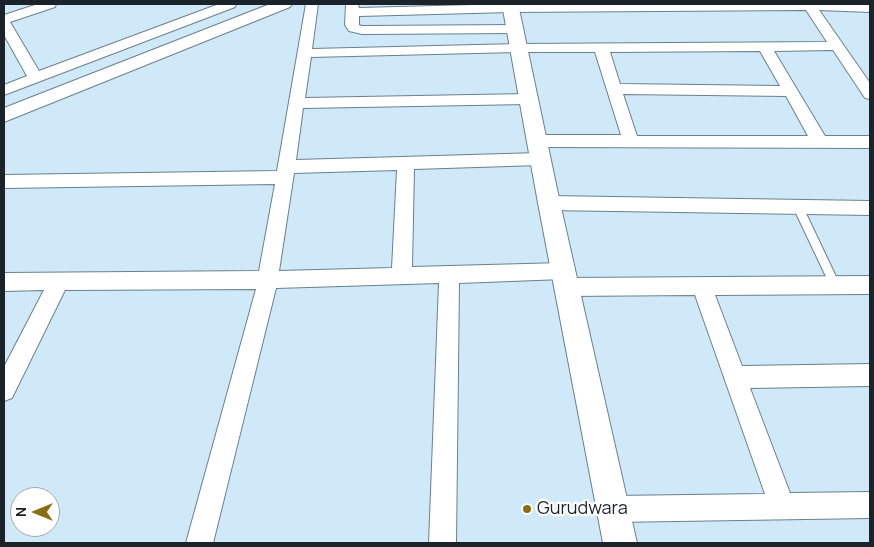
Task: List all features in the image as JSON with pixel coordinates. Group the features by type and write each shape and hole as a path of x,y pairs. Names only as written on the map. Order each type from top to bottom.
{"street":[{"path":"35,78 4,21 50,4"},
{"path":"4,90 230,4"},
{"path":"4,115 284,4"},
{"path":"200,543 268,280 312,4"},
{"path":"837,46 601,48 513,22 352,8 352,25 354,28 362,30 513,22 809,5 870,8"},
{"path":"809,5 869,90"},
{"path":"304,53 513,22"},
{"path":"513,22 564,279 620,543"},
{"path":"765,47 820,142"},
{"path":"601,48 631,142"},
{"path":"614,89 791,91"},
{"path":"296,103 528,99"},
{"path":"4,181 285,172 631,142 870,142"},
{"path":"402,276 406,163"},
{"path":"549,204 870,208"},
{"path":"443,543 450,274"},
{"path":"4,282 268,280 450,274 702,286 870,285"},
{"path":"4,390 59,281"},
{"path":"702,286 782,506"},
{"path":"735,377 870,375"},
{"path":"613,509 870,505"}],"lane":[{"path":"798,207 835,285"}],"place":[{"name":"Gurudwara","path":"527,509"}]}
